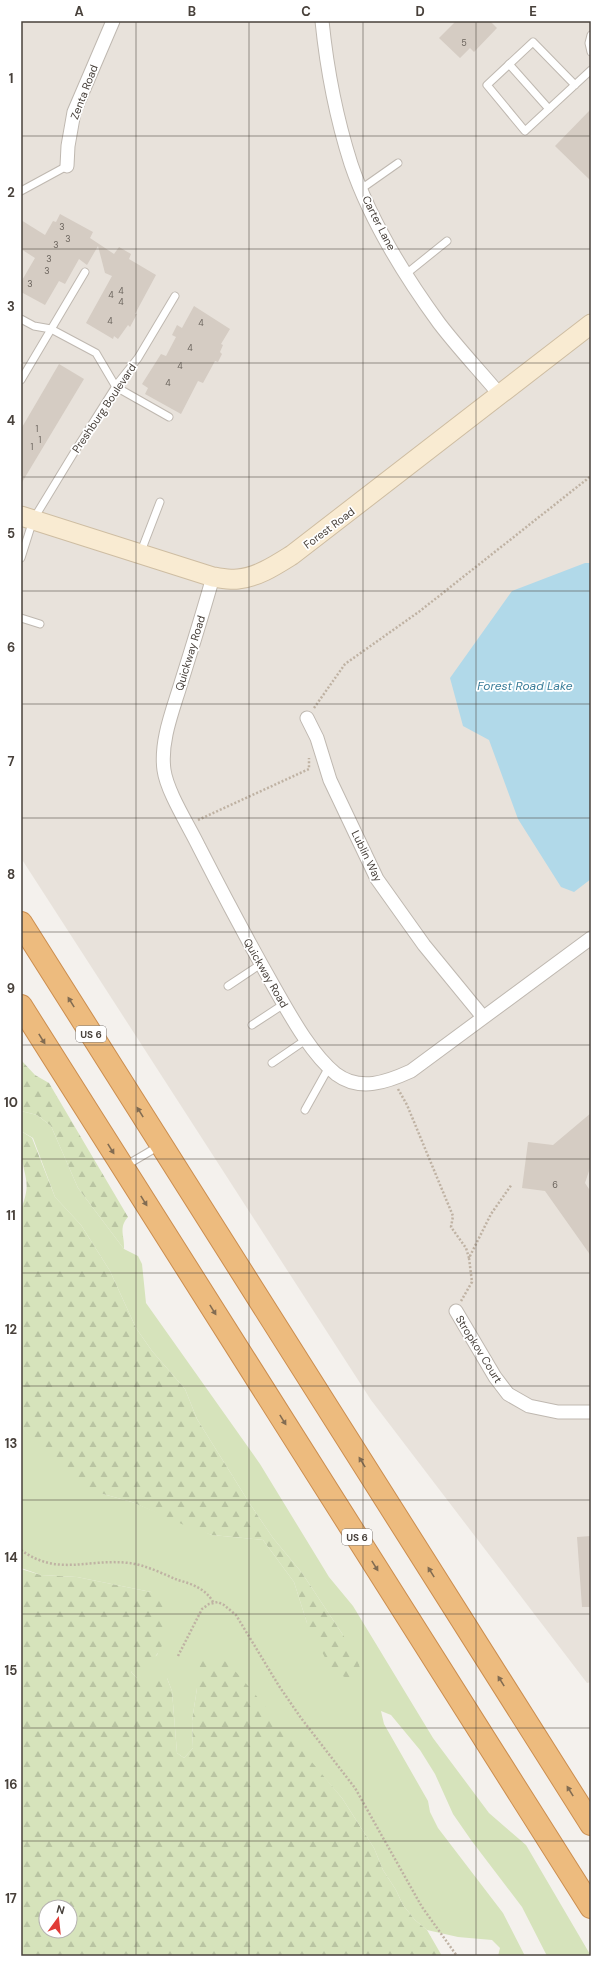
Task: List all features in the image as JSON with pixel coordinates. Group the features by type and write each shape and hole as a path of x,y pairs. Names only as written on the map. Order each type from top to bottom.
{"highway":[{"name":"US 6","path":"21,923 591,1824"},
{"name":"US 6","path":"21,1006 591,1907"}],"street":[{"name":"Zenta Road","path":"68,166 68,146 74,112 113,21"},
{"name":"Carter Lane","path":"322,21 331,90 351,164 361,189 406,274 440,324 500,395"},
{"name":"Forest Road","path":"27,518 213,577 237,579 251,576 272,568 292,555 591,324"},
{"name":"Quickway Road","path":"213,577 170,720 164,752 164,770 172,794 261,964 284,1004 307,1039 318,1055 336,1074 353,1083 371,1085 392,1080 411,1071 591,938"},
{"name":"Lublin Way","path":"307,718 317,738 330,780 377,879 424,945 483,1017"},
{"name":"Stropkov Court","path":"456,1311 495,1378 508,1394 529,1406 558,1412 591,1412"}],"lane":[{"path":"591,35 589,44 591,52"},
{"path":"575,85 533,42 487,85 525,131 575,85 591,70"},
{"path":"509,64 549,109"},
{"path":"361,189 398,163"},
{"path":"21,191 68,166"},
{"path":"406,274 447,241"},
{"path":"21,380 85,272"},
{"name":"Preshburg Boulevard","path":"21,558 27,518 116,387 138,358 175,296"},
{"path":"21,319 34,326 50,329 96,353 116,387 169,417"},
{"path":"140,554 160,502"},
{"path":"21,618 40,624"},
{"path":"228,986 261,964"},
{"path":"252,1025 284,1004"},
{"path":"272,1063 307,1039"},
{"path":"305,1110 329,1067"},
{"path":"123,1168 161,1145"}],"path":[{"path":"307,718 345,664 420,611 591,476"},
{"path":"188,824 309,769 308,755"},
{"path":"392,1080 407,1105 453,1216 451,1227 466,1248 469,1258 472,1282 456,1311"},
{"path":"469,1258 491,1214 512,1184"},
{"path":"21,1550 33,1558 56,1566 113,1562 132,1563 193,1585 204,1591 213,1602 224,1605 236,1615 292,1705 355,1788 422,1907 457,1956"},
{"path":"178,1656 202,1610 213,1602"}],"shaded area":[{"path":"21,21 591,21 591,1682 587,1683 371,1400 21,858"}],"green space":[{"path":"21,1060 35,1075 49,1083 128,1217 123,1225 124,1249 78,1188 51,1126 37,1115 21,1111"},
{"path":"21,1111 37,1115 51,1126 78,1188 124,1249 138,1256 142,1264 146,1303 260,1464 329,1577 353,1606 433,1738 489,1813 526,1845 591,1956 547,1956 522,1907 453,1814 435,1774 420,1750 391,1715 381,1711 384,1724 428,1801 430,1812 438,1828 503,1913 525,1956 498,1956 500,1948 492,1940 458,1937 427,1930 415,1920 403,1905 396,1890 383,1870 374,1848 342,1798 290,1738 197,1673 197,1688 192,1721 193,1748 184,1758 177,1753 172,1691 167,1678 137,1678 131,1672 157,1655 160,1647 151,1592 77,1577 41,1575 21,1568 21,1426 34,1440 103,1494 132,1502 212,1535 263,1540 294,1582 307,1623 343,1635 302,1573 273,1538 250,1504 197,1419 185,1389 152,1351 136,1328 110,1271 81,1225 55,1197 33,1138 21,1131"},
{"path":"21,1131 32,1138 55,1197 81,1225 110,1271 136,1328 152,1351 185,1389 197,1419 250,1504 273,1538 302,1573 343,1635 357,1658 362,1675 351,1680 332,1671 307,1623 294,1582 263,1540 212,1535 193,1529 132,1502 103,1494 76,1480 50,1460 21,1426 21,1209 27,1186 22,1161"},
{"path":"21,1569 41,1575 77,1577 151,1592 164,1605 166,1613 166,1631 164,1639 152,1661 131,1672 137,1678 167,1678 172,1691 177,1753 184,1758 193,1748 192,1721 197,1688 197,1673 202,1661 215,1658 222,1659 238,1674 342,1798 374,1848 383,1870 396,1890 403,1905 415,1920 427,1930 442,1956 21,1956"}],"water":[{"name":"Forest Road Lake","path":"585,563 591,563 591,879 574,892 561,887 518,819 489,740 463,726 450,678 512,591"}],"building":[{"path":"456,21 490,21 497,28 474,52 470,48 460,58 439,38"},
{"path":"591,109 591,181 555,146"},
{"path":"60,214 93,232 90,238 114,254 119,247 131,254 129,259 156,275 135,314 137,314 130,327 128,325 118,339 114,336 113,339 86,323 112,276 105,273 98,246 87,265 79,259 65,284 59,281 45,305 21,292 21,282 35,258 21,249 21,220 45,235 53,221 56,222"},
{"path":"194,306 230,329 221,344 223,345 220,352 222,354 218,362 215,361 203,383 198,381 181,414 145,394 148,388 142,384 161,354 166,356 176,337 172,335 177,325 182,328"},
{"path":"59,364 84,379 21,484 21,429"},
{"path":"591,1113 591,1165 585,1183 591,1192 591,1256 545,1191 522,1188 528,1142 553,1145"},
{"path":"591,1536 591,1607 582,1607 577,1537"}]}
